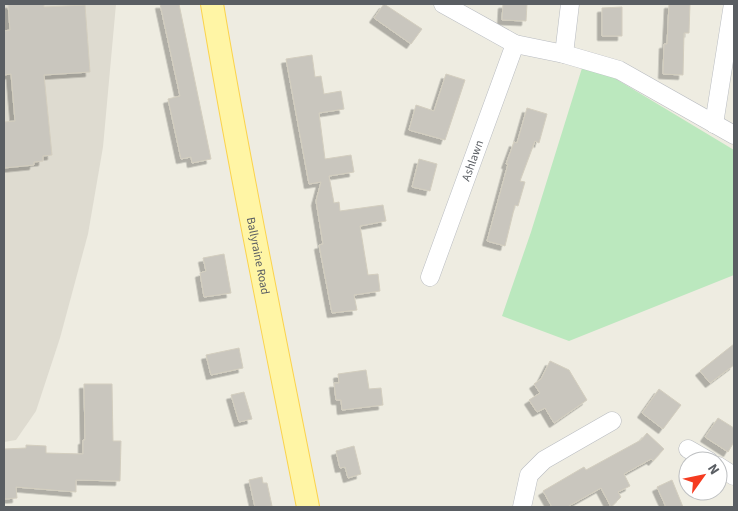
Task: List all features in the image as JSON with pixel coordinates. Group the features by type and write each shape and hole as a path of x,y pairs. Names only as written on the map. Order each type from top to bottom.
{"main road":[{"name":"Ballyraine Road","path":"212,4 254,243 279,352 308,507"}],"street":[{"path":"443,4 515,44 564,54 619,70 734,136"},
{"path":"564,54 570,4"},
{"path":"714,124 733,4"},
{"name":"Ashlawn","path":"430,277 515,44"},
{"path":"522,507 529,475 544,460 612,421"},
{"path":"688,449 692,451"}],"shaded area":[{"path":"4,4 116,4 103,147 88,234 60,338 36,411 16,440 4,442"}],"green space":[{"path":"582,68 611,76 734,150 734,275 569,341 502,316 531,232"}],"building":[{"path":"8,4 44,4 44,7 85,5 90,72 44,75 52,155 43,156 43,161 34,162 34,165 4,168 4,122 15,121 11,74 4,75 4,31 10,30"},
{"path":"160,4 179,4 211,159 192,163 191,157 181,159 168,99 180,96"},
{"path":"384,4 422,29 411,44 374,18"},
{"path":"503,4 527,4 526,21 502,20"},
{"path":"669,4 690,4 689,33 684,33 683,75 663,74 664,44 667,44"},
{"path":"622,7 622,36 602,36 602,8"},
{"path":"312,55 315,77 321,76 324,94 341,91 344,109 319,113 325,159 351,155 354,172 329,176 334,203 339,202 340,211 383,205 386,221 360,226 368,275 378,274 380,291 354,295 357,310 332,313 319,245 323,244 316,201 321,182 309,184 286,59"},
{"path":"446,74 465,80 445,140 409,130 416,105 434,111"},
{"path":"527,108 547,114 539,143 535,141 520,181 525,182 518,206 515,205 505,246 487,241 508,164 506,164 514,142 517,143"},
{"path":"419,159 437,164 430,191 412,187"},
{"path":"224,254 231,293 204,297 200,273 206,271 203,258"},
{"path":"734,344 734,365 710,383 700,371"},
{"path":"239,348 243,368 211,375 206,355"},
{"path":"550,361 569,370 587,400 554,423 545,408 537,412 529,400 540,393 534,384 541,379"},
{"path":"366,370 369,389 381,388 383,405 342,410 341,400 336,400 334,383 339,383 338,374"},
{"path":"84,384 112,384 113,441 121,441 120,481 76,480 76,492 16,487 17,498 4,499 4,449 26,448 26,445 46,446 46,453 83,454 83,440 85,440"},
{"path":"659,389 681,405 663,429 642,413"},
{"path":"244,392 252,419 239,422 231,395"},
{"path":"718,418 734,428 734,442 728,452 705,437"},
{"path":"647,433 664,449 653,461 651,459 624,474 630,486 618,492 621,497 611,507 601,488 567,507 552,507 543,491 584,467 586,470 641,440"},
{"path":"354,446 361,474 348,478 345,467 340,468 336,451"},
{"path":"262,477 263,483 267,483 272,506 255,507 249,480"},
{"path":"672,480 678,495 678,501 681,501 683,507 666,507 657,487"}]}
